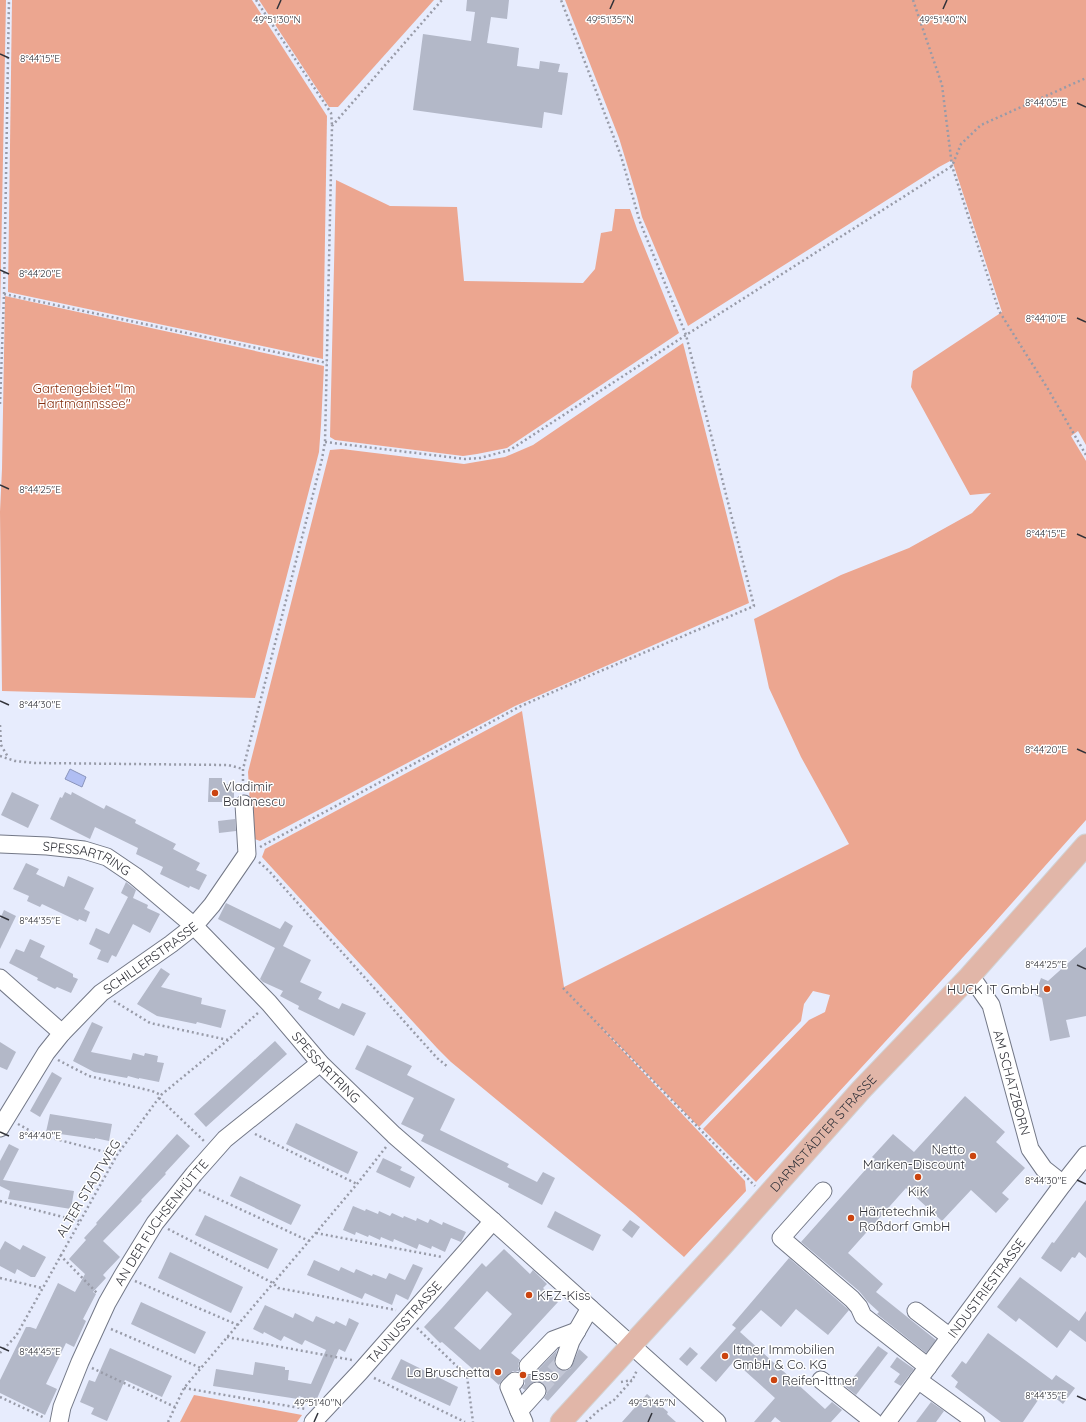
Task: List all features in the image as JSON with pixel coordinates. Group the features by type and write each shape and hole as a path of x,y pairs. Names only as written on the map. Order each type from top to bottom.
{"main road":[{"name":"DARMSTÄDTER STRASSE","path":"561,1422 724,1244 765,1196 861,1090 968,976 1086,846"}],"street":[{"path":"244,804 247,854"},
{"name":"SPESSARTRING","path":"0,844 47,846 84,850 107,858 135,876 194,926 269,1003 320,1063 394,1135 493,1221 716,1422"},
{"name":"SCHILLERSTRASSE","path":"3,1122 46,1053 62,1033 102,993 194,926 212,905 247,854"},
{"name":"AM SCHATZBORN","path":"968,976 977,985 991,1005 1030,1149 1044,1169 1063,1184"},
{"path":"0,978 62,1033"},
{"name":"AN DER FUCHSENHÜTTE","path":"53,1420 62,1407 80,1362 107,1303 156,1223 225,1139 320,1063"},
{"name":"INDUSTRIESTRASSE","path":"886,1421 928,1367 1086,1154"},
{"path":"823,1191 781,1238 856,1303 863,1316 928,1367"},
{"name":"TAUNUSSTRASSE","path":"318,1417 493,1221"},
{"path":"564,1362 571,1341 590,1308"},
{"path":"916,1311 950,1337"},
{"path":"528,1366 553,1340 577,1331"},
{"path":"821,1380 886,1421"},
{"path":"918,1380 976,1422"},
{"path":"515,1381 509,1387 521,1416"},
{"path":"521,1416 537,1391"}],"path":[{"path":"0,404 4,294 9,0"},
{"path":"244,804 243,769 326,442 332,126 331,113 256,0"},
{"path":"332,126 442,0"},
{"path":"448,1067 432,1052 269,871 247,854 519,707 754,606 686,335 640,222 621,156 561,0"},
{"path":"913,0 942,85 952,166 999,311 1048,389 1086,455"},
{"path":"326,442 465,459 480,458 510,450 686,335 952,166 961,144 980,125 1086,78"},
{"path":"4,294 327,363"},
{"path":"0,725 4,752 8,757 15,761 35,763 228,765 243,769"},
{"path":"0,756 8,757"},
{"path":"564,988 765,1196"},
{"path":"102,993 150,1023 228,1040"},
{"name":"ALTER STADTWEG","path":"0,1353 16,1336 117,1155 160,1097 228,1040 269,1003"},
{"path":"46,1053 89,1076 152,1091 160,1097 214,1151"},
{"path":"3,1122 36,1134 117,1155"},
{"path":"241,1126 357,1184"},
{"path":"168,1422 184,1388 357,1184 394,1135"},
{"path":"187,1184 309,1241"},
{"path":"0,1201 79,1221"},
{"path":"156,1223 278,1288 401,1310 407,1318 467,1376 473,1422"},
{"path":"316,1233 459,1260"},
{"path":"60,1255 107,1303"},
{"path":"123,1275 238,1325"},
{"path":"0,1278 42,1288"},
{"path":"98,1323 201,1368"},
{"path":"227,1336 364,1367 465,1422"},
{"path":"80,1362 175,1407"},
{"path":"586,1422 598,1411 614,1400 633,1380"},
{"path":"184,1388 318,1417"},
{"path":"0,1397 53,1420"}],"green space":[{"path":"0,0 6,0 0,316"},
{"path":"12,0 252,0 327,116 323,359 8,292"},
{"path":"259,0 434,0 338,107 329,107"},
{"path":"565,0 1086,0 1086,445 1078,431 1071,436 1086,461 1086,820 988,930 756,1182 703,1129 809,1020 825,1012 830,995 813,991 804,1004 801,1021 699,1127 594,1020 745,1181 746,1191 684,1257 635,1214 451,1062 262,857 265,849 522,711 564,987 849,844 801,757 769,688 754,619 841,575 909,548 972,513 991,493 970,495 911,387 913,371 1002,312 952,160 688,326 642,217 619,138"},
{"path":"336,180 390,206 457,207 464,281 583,283 595,269 601,233 612,231 615,209 630,209 679,333 507,448 463,456 335,440 330,437"},
{"name":"Gartengebiet \"Im Hartmannssee\"","path":"5,296 324,366 319,452 255,698 2,691 0,512"},
{"path":"683,343 749,603 515,706 260,841 252,838 248,772 330,450 342,449 464,464 505,457 533,445"},
{"path":"194,1395 302,1415 297,1422 180,1422"}],"water":[{"path":"70,769 86,777 82,787 65,779"}],"building":[{"path":"467,0 509,0 507,19 491,17 487,43 519,48 517,66 539,69 540,61 560,64 558,72 568,73 562,115 544,112 542,128 413,110 423,34 471,41 475,12 466,11"},
{"name":"Vladimir Balanescu","path":"209,778 222,778 222,784 234,784 234,798 222,798 222,802 208,802"},
{"path":"12,792 39,805 28,828 1,815"},
{"path":"65,792 71,795 72,792 104,809 106,805 136,820 135,823 176,844 173,849 200,863 196,870 207,875 199,890 190,886 189,888 160,874 163,867 136,854 138,848 95,827 90,839 50,819 60,797 62,798"},
{"path":"235,819 236,831 219,833 218,821"},
{"path":"26,863 39,869 36,874 64,887 68,876 94,888 84,909 90,912 86,922 79,919 78,921 42,904 40,907 27,901 29,896 13,889"},
{"path":"126,882 136,890 133,898 148,905 147,908 160,914 150,933 133,924 116,957 112,955 108,963 97,959 101,950 89,944 96,928 109,934 128,897 121,893"},
{"path":"226,903 280,929 285,921 293,926 283,946 311,960 300,982 322,992 318,999 328,1004 339,1009 342,1003 366,1013 354,1036 298,1009 299,1006 280,996 283,991 263,982 260,979 275,948 218,919"},
{"path":"4,910 16,916 0,949 0,919"},
{"path":"30,939 45,946 40,957 73,974 73,977 78,979 71,993 57,987 55,989 37,980 38,978 9,963 16,949 24,952"},
{"path":"1086,947 1086,1016 1066,1020 1070,1037 1050,1041 1042,998 1035,995 1041,978 1048,981"},
{"path":"161,968 170,974 161,987 202,998 201,1004 226,1010 221,1028 197,1022 196,1024 157,1016 137,1004"},
{"path":"92,1022 103,1027 91,1052 131,1060 133,1053 144,1056 145,1053 158,1056 157,1062 164,1063 159,1082 128,1076 127,1078 94,1072 73,1061"},
{"path":"275,1041 287,1054 206,1127 194,1114"},
{"path":"0,1042 16,1052 7,1070 0,1067"},
{"path":"367,1045 412,1066 407,1075 455,1099 440,1130 509,1164 507,1167 537,1182 543,1172 555,1178 542,1205 508,1187 509,1184 421,1141 424,1135 401,1124 414,1098 355,1069"},
{"path":"52,1072 62,1078 40,1117 30,1111"},
{"path":"965,1096 1005,1132 996,1142 1025,1168 1002,1193 1009,1199 996,1213 971,1190 942,1221 906,1188 848,1253 883,1284 876,1292 936,1340 926,1353 877,1314 879,1312 859,1291 801,1242 875,1159 872,1157 893,1134 914,1152"},
{"path":"50,1114 112,1124 109,1141 46,1132"},
{"path":"296,1123 358,1152 348,1174 286,1144"},
{"path":"177,1134 190,1146 141,1200 142,1201 103,1241 120,1257 103,1275 106,1278 93,1292 96,1294 83,1319 86,1321 74,1347 66,1343 46,1384 57,1389 45,1415 0,1393 0,1380 26,1327 36,1329 58,1283 75,1292 85,1274 69,1259 86,1240 84,1238 97,1224 96,1223"},
{"path":"9,1144 19,1149 3,1180 74,1191 71,1209 8,1199 10,1191 0,1186 0,1161"},
{"path":"383,1158 402,1167 400,1170 415,1177 410,1188 376,1172"},
{"path":"240,1176 301,1205 291,1225 230,1196"},
{"path":"1086,1200 1086,1258 1079,1252 1075,1258 1072,1257 1061,1272 1041,1258"},
{"path":"353,1206 378,1214 379,1211 390,1216 392,1213 403,1218 404,1216 416,1221 417,1218 428,1223 430,1219 442,1225 443,1222 466,1232 461,1242 451,1238 445,1252 432,1246 431,1249 419,1244 417,1249 394,1239 393,1242 381,1237 380,1240 369,1235 368,1237 356,1232 355,1235 343,1230"},
{"path":"555,1211 601,1235 593,1251 547,1227"},
{"path":"205,1215 278,1249 268,1269 195,1235"},
{"path":"630,1220 640,1227 632,1238 622,1230"},
{"path":"5,1241 20,1250 23,1245 46,1257 35,1277 31,1277 17,1269 15,1274 0,1266 0,1250"},
{"path":"504,1249 530,1274 533,1270 547,1284 543,1288 558,1302 511,1353 520,1360 518,1368 521,1373 526,1376 530,1376 535,1373 557,1350 554,1362 557,1368 561,1371 566,1371 571,1368 579,1349 588,1357 548,1401 544,1398 547,1393 547,1388 543,1383 539,1381 534,1382 525,1390 522,1388 525,1384 525,1379 522,1374 518,1371 513,1371 502,1380 499,1385 480,1368 476,1372 442,1342 440,1343 424,1327 482,1263 486,1267","holes":["487,1291 512,1314 480,1350 454,1328"]},
{"path":"170,1252 243,1287 231,1313 158,1278"},
{"path":"789,1258 849,1310 828,1335 796,1309 781,1327 761,1310 740,1332 825,1409 832,1402 842,1410 831,1422 781,1422 775,1417 771,1422 754,1422 775,1398 734,1361 716,1382 700,1368 736,1328 732,1325"},
{"path":"314,1260 339,1271 341,1267 354,1273 356,1269 372,1276 373,1274 386,1279 389,1273 405,1280 413,1264 423,1268 408,1300 396,1294 392,1305 365,1293 362,1299 307,1275"},
{"path":"1020,1277 1079,1321 1086,1311 1086,1342 1070,1330 1057,1348 1019,1318 1016,1322 997,1307"},
{"path":"141,1302 206,1332 195,1354 131,1324"},
{"path":"265,1305 293,1318 295,1313 313,1322 316,1316 334,1324 336,1321 346,1326 349,1318 359,1323 345,1352 339,1349 315,1403 299,1396 298,1399 213,1386 216,1369 253,1375 255,1362 285,1367 285,1370 289,1370 288,1380 311,1384 326,1350 305,1340 302,1345 284,1336 281,1341 264,1332 263,1334 253,1329"},
{"path":"988,1333 1052,1380 1056,1375 1075,1388 1063,1404 1045,1390 1023,1422 1001,1422 955,1387 958,1382 951,1376 962,1361 966,1364"},
{"path":"878,1346 888,1353 856,1395 846,1387"},
{"path":"690,1347 698,1354 687,1366 679,1359"},
{"path":"110,1348 172,1376 162,1397 125,1380 107,1421 91,1414 94,1408 80,1402 89,1380 95,1382"},
{"path":"897,1357 914,1369 901,1386 894,1382 900,1374 890,1367"},
{"path":"401,1359 458,1387 450,1406 391,1379"},
{"path":"647,1394 668,1412 667,1414 676,1422 622,1422"},
{"path":"931,1402 944,1411 936,1422 916,1422"}],"tunnel":[{"path":"537,1391 564,1361"}],"place":[{"name":"Vladimir Balanescu","path":"215,793"},
{"name":"HUCK IT GmbH","path":"1047,989"},
{"name":"Netto Marken-Discount","path":"973,1156"},
{"name":"KiK","path":"918,1177"},
{"name":"Härtetechnik Roßdorf GmbH","path":"851,1218"},
{"name":"KFZ-Kiss","path":"529,1295"},
{"name":"Ittner Immobilien GmbH & Co. KG","path":"725,1356"},
{"name":"La Bruschetta","path":"498,1372"},
{"name":"Esso","path":"523,1375"},
{"name":"Reifen-Ittner","path":"774,1380"}]}
